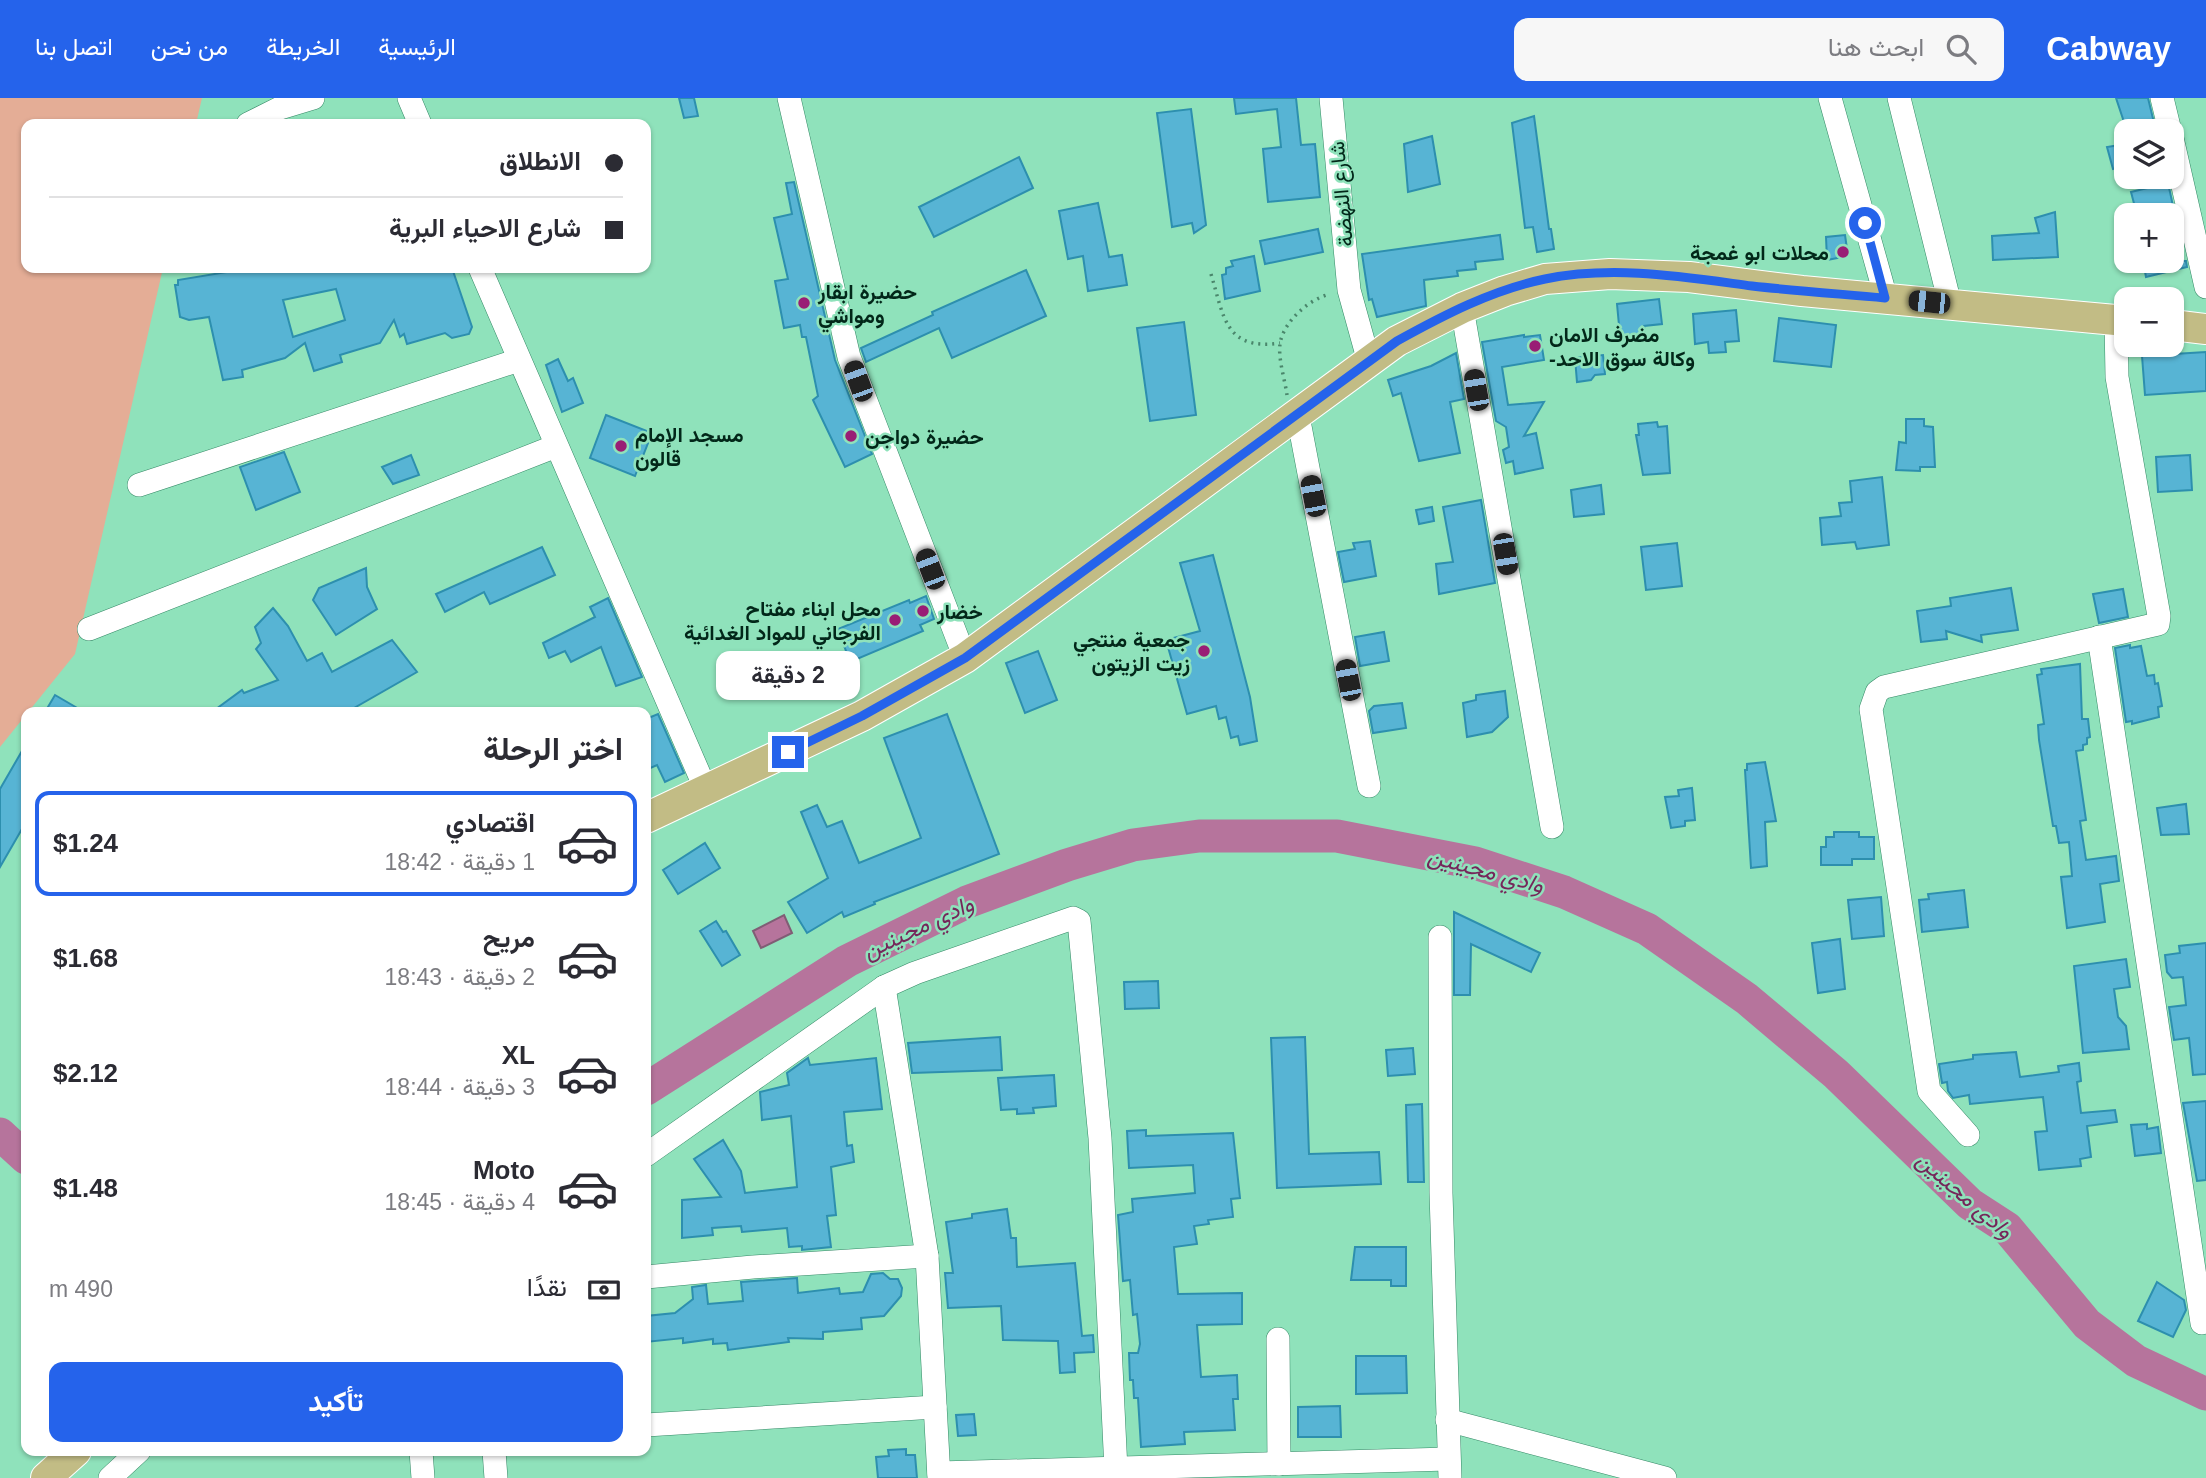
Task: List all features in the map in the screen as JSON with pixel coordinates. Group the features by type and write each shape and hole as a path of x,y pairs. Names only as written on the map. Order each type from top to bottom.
{"main road":[{"path":"651,816 862,716 965,658 1295,419 1397,341 1462,307 1545,279 1610,274 1689,277 2114,319"},
{"path":"2184,326 2206,329"},
{"path":"46,1478 70,1456"}],"street":[{"path":"258,119 280,108 313,98"},
{"path":"409,98 418,119"},
{"path":"789,98 849,356 965,658"},
{"name":"شارع النهضة","path":"1332,98 1349,290 1369,362"},
{"path":"1830,98 1885,298"},
{"path":"1899,98 1950,304"},
{"path":"2162,98 2167,119"},
{"path":"2184,189 2206,287"},
{"path":"482,273 706,790"},
{"path":"1462,307 1552,827"},
{"path":"1968,1135 1929,1091 1927,1083 1872,722 1873,698 1884,687 2158,624 2159,616 2117,377 2118,357"},
{"path":"139,485 519,360"},
{"path":"1295,419 1369,786"},
{"path":"89,629 556,446"},
{"path":"2099,637 2202,1323"},
{"path":"651,1151 884,987 915,973 1073,918 1079,921 1100,1138 1116,1470"},
{"path":"884,987 927,1256 939,1475 1279,1464 1449,1468 1441,1194 1440,937"},
{"path":"651,1277 927,1256"},
{"path":"1278,1339 1279,1464"},
{"path":"651,1425 935,1407"},
{"path":"1447,1420 1665,1478"},
{"path":"110,1478 134,1456"},
{"path":"421,1456 423,1478"},
{"path":"494,1456 496,1478"}],"path":[{"path":"1211,274 1233,335 1245,343 1263,346 1280,343"},
{"path":"1295,419 1280,343 1296,315 1319,297 1349,290"}],"shaded area":[{"path":"0,98 202,98 197,119 21,119 21,273 162,273 75,654 32,707 21,707 21,721 0,747"},
{"path":"784,915 792,933 761,948 753,931"}],"building":[{"path":"679,98 694,98 698,116 684,118"},
{"path":"1234,98 1296,98 1301,145 1315,144 1320,197 1268,202 1263,149 1281,147 1277,109 1236,114"},
{"path":"2116,98 2148,98 2153,119 2123,119"},
{"path":"1191,109 1206,225 1194,233 1192,223 1172,227 1157,113"},
{"path":"1534,116 1554,249 1537,252 1533,227 1525,228 1512,123"},
{"path":"1432,136 1440,184 1408,192 1404,144"},
{"path":"2114,146 2113,169 2107,147"},
{"path":"1019,157 1033,188 934,237 919,207"},
{"name":"حضيرة ابقار ومواشي","path":"794,182 835,360 872,454 845,467 813,400 818,396 806,337 802,337 800,325 784,328 775,281 788,279 774,218 792,214 786,183"},
{"path":"2169,189 2172,203 2134,203 2131,192"},
{"path":"1098,203 1109,257 1122,255 1127,285 1088,291 1083,256 1068,259 1059,211"},
{"path":"2055,212 2058,257 1993,260 1992,236 2039,233 2035,218"},
{"path":"1318,229 1323,252 1265,264 1260,241"},
{"path":"1500,235 1503,259 1475,262 1476,269 1457,271 1458,276 1424,280 1426,306 1377,317 1372,299 1369,300 1362,254"},
{"path":"1845,235 1848,256 1827,260 1826,237"},
{"path":"1254,256 1260,291 1225,299 1222,275 1226,274 1226,268 1233,266 1231,261"},
{"path":"1026,270 1046,316 952,358 939,328 866,362 861,348 933,315 932,312"},
{"path":"221,273 454,273 472,327 469,334 452,338 445,333 407,344 404,334 400,337 394,320 380,343 340,355 342,362 314,371 305,343 285,358 242,370 243,377 223,380 209,317 189,320 180,317 175,285 178,285 178,280","holes":["336,289 345,320 293,337 283,300"]},
{"path":"2145,273 2162,273 2146,277"},
{"path":"1659,299 1662,324 1644,326 1645,333 1620,336 1617,304"},
{"path":"1736,310 1739,341 1725,342 1726,352 1709,353 1708,342 1695,344 1693,314"},
{"path":"1779,318 1836,325 1831,367 1774,361"},
{"path":"1184,322 1196,415 1150,421 1137,328"},
{"path":"1540,335 1544,360 1502,367 1508,405 1544,402 1524,436 1536,433 1543,468 1515,474 1513,461 1506,463 1503,450 1509,447 1506,427 1496,421 1482,342"},
{"path":"2206,352 2206,391 2145,395 2142,357 2184,357 2184,353"},
{"path":"1456,353 1464,399 1450,402 1460,453 1419,461 1401,393 1393,396 1388,380 1431,366"},
{"path":"1603,355 1605,374 1577,382 1575,358"},
{"path":"558,359 568,381 573,378 583,403 562,412 546,365"},
{"name":"مسجد الإمام قالون","path":"606,415 652,433 635,476 590,458"},
{"path":"1906,419 1924,419 1924,426 1933,427 1935,467 1920,467 1920,471 1896,470 1899,442 1906,443"},
{"path":"1657,422 1658,427 1667,426 1670,473 1643,475 1636,435 1639,435 1638,424"},
{"path":"284,452 300,492 256,510 240,467"},
{"path":"411,455 419,475 393,484 382,467"},
{"path":"2190,455 2192,490 2158,492 2156,457"},
{"path":"1882,477 1889,545 1857,549 1855,542 1822,545 1820,518 1841,516 1839,503 1852,502 1850,481"},
{"path":"1601,485 1604,514 1574,517 1571,490"},
{"path":"1481,500 1495,583 1439,594 1436,564 1453,562 1443,507"},
{"path":"1432,507 1434,521 1419,524 1416,510"},
{"path":"1370,541 1376,576 1344,582 1338,552 1355,549 1353,543"},
{"path":"1677,543 1682,586 1646,590 1641,547"},
{"path":"542,547 555,575 490,604 484,592 445,612 436,594"},
{"path":"1213,555 1250,697 1257,741 1240,745 1238,736 1231,738 1226,717 1219,719 1216,706 1187,714 1166,640 1200,631 1180,563"},
{"path":"366,568 367,587 377,609 336,635 313,600 319,588"},
{"path":"2011,588 2018,630 1981,635 1982,642 1946,631 1947,639 1921,642 1917,611 1951,606 1950,598"},
{"path":"2123,589 2128,617 2099,623 2093,594"},
{"path":"926,596 934,619 920,625 923,631 850,662 838,629 909,600 910,603"},
{"path":"608,598 642,677 616,686 601,647 571,662 565,651 549,658 543,643 595,617 590,607"},
{"path":"273,608 288,626 307,661 322,653 332,672 392,640 417,672 356,707 219,707 242,690 244,693 278,680 256,649 261,643 255,627"},
{"path":"1384,632 1389,661 1360,666 1355,637"},
{"path":"2130,645 2130,648 2141,646 2147,676 2154,675 2155,684 2158,683 2162,706 2158,707 2159,717 2132,724 2132,721 2126,722 2115,648"},
{"path":"1038,651 1057,700 1025,713 1006,663"},
{"path":"2080,664 2082,719 2088,719 2090,737 2087,738 2087,744 2083,745 2083,750 2076,751 2086,820 2080,821 2086,860 2116,856 2119,881 2100,884 2105,922 2067,928 2061,877 2072,876 2069,842 2059,843 2056,826 2053,826 2039,740 2038,725 2044,724 2037,675 2042,674 2041,669"},
{"path":"1505,691 1508,717 1492,732 1467,737 1463,703 1476,700 1476,695"},
{"path":"55,695 75,707 48,707"},
{"path":"1402,703 1406,728 1373,733 1369,711 1374,706"},
{"path":"658,714 684,773 665,782 657,765 651,768 651,717"},
{"path":"947,714 999,854 874,902 875,904 844,917 842,912 807,933 788,902 828,878 801,812 817,805 827,827 842,821 859,863 921,838 884,738"},
{"path":"21,753 21,831 0,867 0,789"},
{"path":"1765,762 1776,821 1765,822 1767,866 1751,868 1745,770 1747,764"},
{"path":"1692,788 1695,820 1685,821 1685,826 1671,828 1665,797 1679,796 1678,790"},
{"path":"2186,804 2189,834 2161,835 2157,808"},
{"path":"1834,832 1859,832 1859,837 1874,837 1874,859 1852,859 1852,865 1821,865 1821,847 1826,847 1826,837 1834,837"},
{"path":"705,843 720,868 678,894 663,870"},
{"path":"1964,890 1968,927 1922,932 1919,900 1929,899 1928,894"},
{"path":"1881,897 1884,936 1852,939 1848,900"},
{"path":"1454,912 1540,953 1531,972 1471,944 1470,995 1454,995"},
{"path":"716,921 723,932 726,931 740,955 722,966 700,931"},
{"path":"1840,939 1845,989 1818,993 1812,943"},
{"path":"2206,943 2206,1074 2193,1075 2189,1038 2174,1040 2169,1007 2186,1005 2183,977 2172,978 2167,972 2165,955 2180,953 2179,946"},
{"path":"2126,959 2130,987 2114,989 2118,1017 2126,1026 2129,1049 2083,1053 2074,966"},
{"path":"1158,981 1159,1008 1125,1009 1124,982"},
{"path":"1000,1037 1002,1070 912,1073 908,1043"},
{"path":"1305,1037 1309,1154 1379,1152 1381,1184 1277,1188 1271,1038"},
{"path":"1413,1048 1415,1074 1388,1076 1386,1050"},
{"path":"2016,1052 2020,1077 2059,1072 2058,1066 2079,1063 2081,1081 2077,1082 2081,1113 2115,1110 2117,1122 2087,1126 2091,1157 2080,1159 2081,1166 2039,1170 2035,1132 2047,1131 2043,1097 1970,1104 1969,1095 1953,1098 1948,1091 1947,1082 1942,1083 1939,1064 1973,1059 1973,1055"},
{"path":"808,1058 810,1065 876,1058 882,1109 844,1112 847,1146 852,1145 854,1162 831,1167 836,1215 827,1216 831,1247 802,1250 802,1246 789,1247 787,1228 742,1232 741,1226 712,1228 713,1235 682,1238 682,1200 721,1197 694,1159 723,1140 741,1171 745,1193 797,1187 791,1116 762,1120 760,1092 789,1085 787,1073"},
{"path":"1054,1075 1056,1106 1033,1108 1034,1113 1017,1114 1017,1109 1001,1110 998,1078"},
{"path":"2206,1101 2206,1180 2197,1181 2183,1103"},
{"path":"1422,1104 1424,1182 1408,1182 1406,1105"},
{"path":"2147,1124 2147,1129 2158,1127 2161,1153 2135,1156 2131,1125"},
{"path":"1146,1130 1146,1136 1233,1133 1240,1198 1231,1199 1233,1217 1208,1220 1209,1224 1194,1226 1197,1244 1174,1247 1178,1294 1242,1293 1242,1324 1197,1325 1201,1377 1237,1375 1238,1399 1233,1399 1235,1430 1184,1432 1185,1444 1141,1447 1138,1398 1134,1398 1133,1380 1130,1380 1129,1353 1138,1353 1140,1344 1137,1314 1133,1315 1130,1280 1123,1281 1118,1215 1133,1212 1132,1199 1195,1193 1193,1165 1129,1168 1127,1131"},
{"path":"1007,1209 1011,1238 1016,1238 1017,1267 1075,1263 1082,1336 1093,1335 1094,1352 1074,1353 1075,1372 1060,1373 1058,1341 1003,1340 1001,1306 948,1308 945,1273 953,1273 946,1222 972,1218 972,1214"},
{"path":"1355,1247 1406,1247 1406,1286 1391,1286 1391,1280 1351,1280"},
{"path":"883,1273 890,1279 898,1279 902,1288 901,1296 884,1316 861,1318 862,1329 823,1332 823,1339 788,1338 789,1342 728,1350 727,1343 713,1344 713,1339 683,1343 683,1338 651,1341 651,1315 675,1313 693,1299 692,1287 706,1285 708,1304 743,1301 741,1282 797,1278 798,1293 839,1288 840,1294 863,1292 871,1274"},
{"path":"2157,1282 2184,1300 2186,1310 2173,1337 2138,1321"},
{"path":"1356,1356 1406,1356 1407,1393 1356,1394"},
{"path":"1340,1406 1341,1437 1298,1437 1298,1407"},
{"path":"974,1414 976,1435 958,1436 956,1415"},
{"path":"906,1449 906,1455 915,1455 917,1478 878,1478 876,1457 889,1456 888,1450"}],"waterway":[{"name":"وادي مجينين","path":"651,1086 847,961 967,902 1067,865 1133,845 1199,836 1337,836 1475,863 1564,892 1647,929 1747,999 1836,1074 1970,1204 2007,1228 2087,1324 2136,1361 2206,1394"},
{"name":"وادي مجينين","path":"0,1134 21,1153"}],"place":[{"name":"محلات ابو غمجة","path":"1843,252"},
{"name":"حضيرة ابقار ومواشي","path":"804,303"},
{"name":"مضرف الامان -وكالة سوق الاحد","path":"1535,346"},
{"name":"حضيرة دواجن","path":"851,436"},
{"name":"مسجد الإمام قالون","path":"621,446"},
{"name":"خضار","path":"923,611"},
{"name":"محل ابناء مفتاح الفرجاني للمواد الغدائية","path":"895,620"},
{"name":"جمعية منتجي زيت الزيتون","path":"1204,651"}],"route":[{"path":"788,752 862,716 965,658 1292,421 1397,341 1462,307 1545,279 1647,273 1885,298 1865,223"}]}
